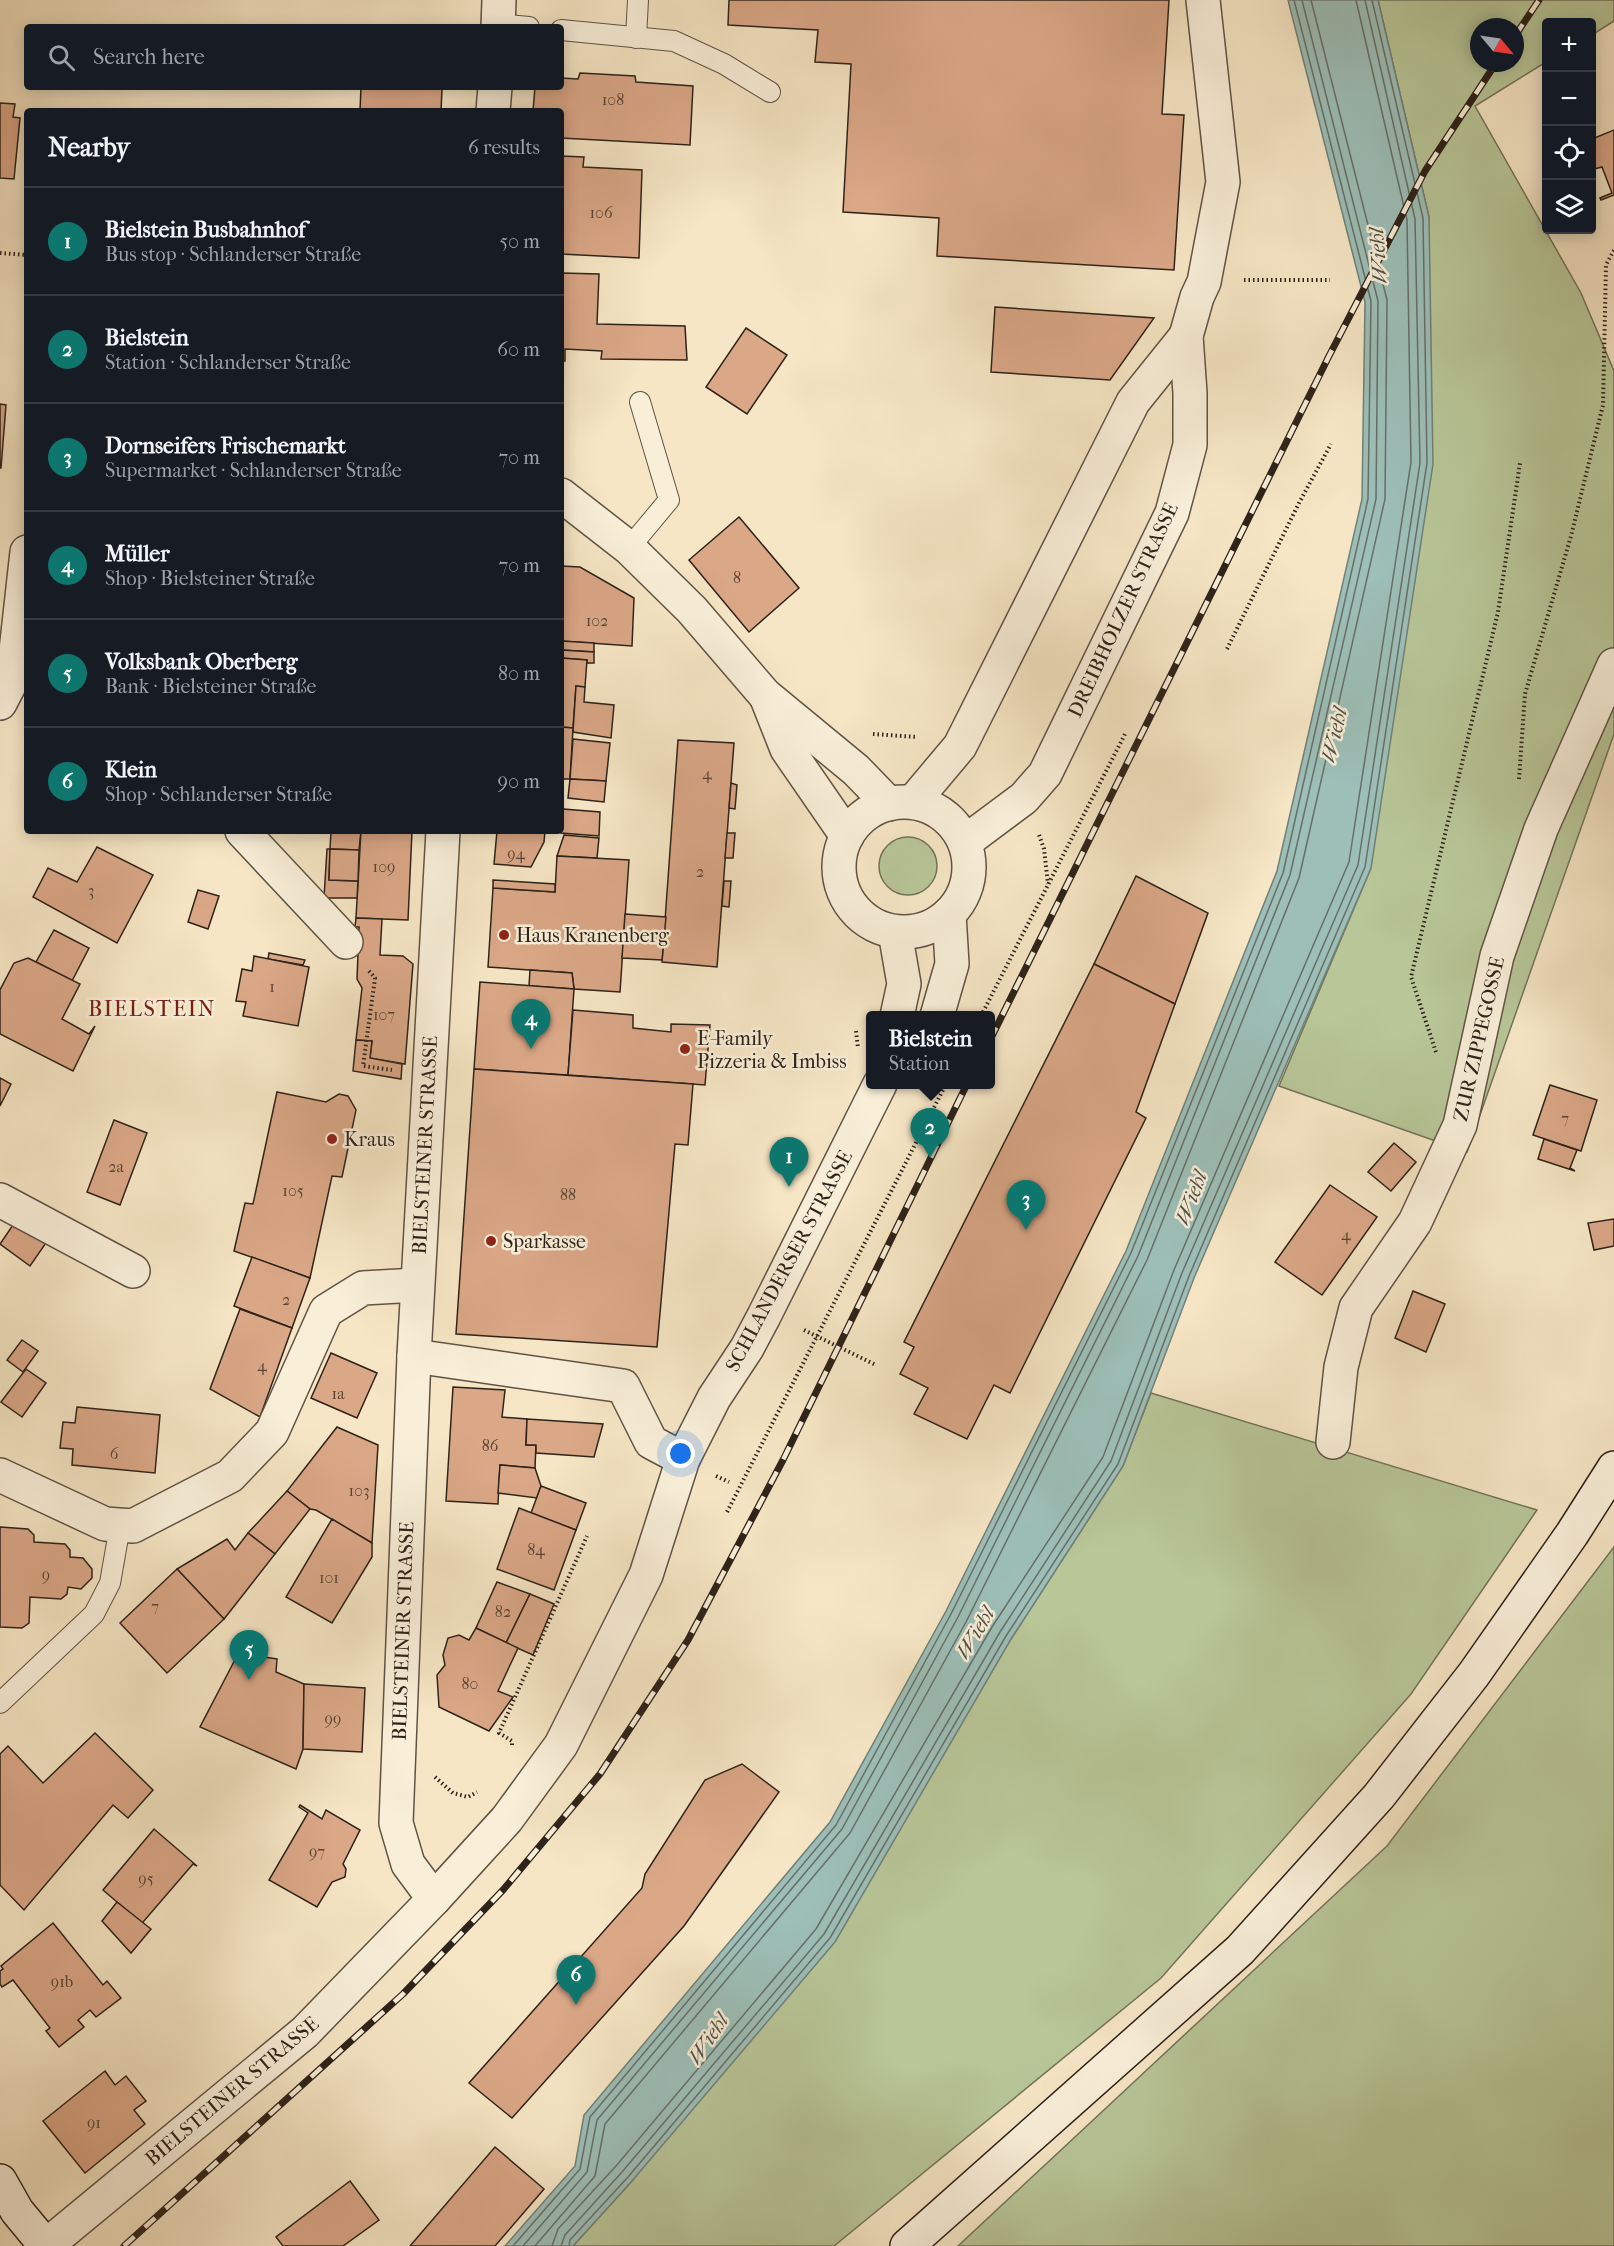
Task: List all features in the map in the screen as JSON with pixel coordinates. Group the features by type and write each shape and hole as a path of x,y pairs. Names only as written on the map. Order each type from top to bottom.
{"street":[{"name":"DREIBHOLZER STRASSE","path":"965,842 1024,798 1045,774 1173,513 1190,445 1190,393 1186,336 1197,297 1204,282 1223,182 1203,0"},
{"path":"494,108 495,90"},
{"name":"DREIBHOLZER STRASSE","path":"901,803 960,746 1133,402 1186,336"},
{"path":"564,497 629,548 693,610 765,694 856,770 901,803"},
{"path":"13,689 24,581"},
{"name":"ZUR ZIPPEGOSSE","path":"1333,1442 1341,1367 1356,1308 1415,1222 1460,1125 1497,956 1541,829 1614,665"},
{"path":"765,694 786,749 847,836"},
{"path":"901,803 929,807 944,816 956,827 965,842 969,859 969,876 964,892 949,914 929,928 913,932 895,932 865,919 852,907 844,892 840,876 840,859 847,836 864,815 901,803"},
{"path":"245,834 346,942"},
{"name":"BIELSTEINER STRASSE","path":"46,2246 305,2032 434,1899 408,1864 396,1823 417,1285 443,834"},
{"path":"938,1011 952,964 949,914"},
{"path":"895,932 904,984 898,1011"},
{"name":"SCHLANDERSER STRASSE","path":"434,1899 507,1819 561,1745 646,1575 683,1459 714,1398 747,1348 764,1316 878,1089"},
{"path":"0,1200 134,1271"},
{"path":"0,1475 105,1524 133,1526 230,1476 272,1432 326,1311 363,1288 417,1285"},
{"path":"414,1356 622,1386 651,1442 683,1459"},
{"path":"907,2246 1240,1950 1379,1796 1474,1674 1572,1534 1614,1468"},
{"path":"0,2181 17,2211 46,2246"}],"lane":[{"path":"636,38 638,0"},
{"path":"564,30 674,41 724,64 770,92"},
{"path":"629,548 669,500 640,402"},
{"path":"0,1703 94,1614 110,1583 120,1526"}],"path":[{"path":"1541,829 1518,785 1526,694 1571,536 1603,405 1606,265 1614,250"},
{"path":"0,253 24,255"},
{"path":"1204,282 1274,278 1330,280"},
{"path":"1227,649 1299,503 1331,444"},
{"path":"1438,1056 1411,977 1498,612 1520,463"},
{"path":"984,1011 1125,734"},
{"path":"346,942 375,978 363,1066 429,1076"},
{"path":"856,1031 858,1048"},
{"path":"727,1512 943,1089"},
{"path":"804,1330 876,1365"},
{"path":"512,1754 512,1741 499,1732 587,1536"},
{"path":"398,1768 428,1771 453,1793 468,1797 480,1790"}],"green space":[{"path":"1378,0 1614,0 1614,21 1596,32 1596,18 1542,18 1542,64 1475,106 1542,224 1542,234 1548,234 1581,293 1614,371 1614,734 1467,1152 1279,1086 1371,868 1429,217"},
{"path":"902,837 914,837 929,845 937,860 937,872 929,887 914,895 902,895 887,887 879,872 879,860 887,845"},
{"path":"1151,1393 1537,1510 1411,1694 1161,1978 834,2246 573,2246 632,2181 1011,1639 1123,1466"},
{"path":"1614,1547 1614,2246 958,2246 1387,1846"}],"water":[{"name":"Wiehl","path":"1288,0 1378,0 1429,217 1433,464 1371,868 1194,1278 1123,1466 1011,1639 835,1942 632,2181 573,2246 505,2246 575,2166 584,2115 830,1822 946,1611 1126,1251 1277,871 1362,499 1365,302"}],"building":[{"path":"729,0 1169,0 1162,114 1184,115 1174,270 937,256 939,218 843,212 851,64 815,62 818,30 728,25"},
{"path":"580,73 635,76 636,82 693,86 690,145 564,138 564,108 533,108 535,90 564,90 564,78 578,79"},
{"path":"361,90 442,90 441,108 360,108"},
{"path":"0,103 15,104 13,117 20,118 14,179 0,178"},
{"path":"1614,130 1614,195 1601,200 1600,198 1612,193 1602,167 1596,168 1596,137"},
{"path":"564,156 584,157 583,167 642,170 639,258 564,254"},
{"path":"564,273 599,274 597,324 685,326 687,360 601,359 602,351 565,349 565,361"},
{"path":"995,307 1154,318 1110,380 991,372"},
{"path":"746,328 787,355 747,414 706,387"},
{"path":"0,404 6,405 1,468 0,468"},
{"path":"739,517 799,588 749,632 689,560"},
{"path":"564,566 580,567 634,598 632,646 564,641"},
{"path":"564,641 594,643 594,652 564,650"},
{"path":"564,650 594,652 594,663 587,663 587,660 564,658"},
{"path":"564,658 587,660 585,687 576,686 573,728 564,727"},
{"path":"576,686 585,687 584,702 614,705 611,738 573,732"},
{"path":"564,727 573,728 570,779 564,779"},
{"path":"573,739 610,743 606,781 570,779"},
{"path":"678,740 734,743 717,967 662,962"},
{"path":"570,779 606,781 604,802 568,798"},
{"path":"731,783 737,785 735,809 729,808"},
{"path":"564,809 600,812 599,836 564,833"},
{"path":"727,833 735,833 733,858 725,858"},
{"path":"331,834 361,834 359,850 330,849"},
{"path":"361,834 412,834 408,920 356,918"},
{"path":"497,834 545,834 544,842 531,867 494,864"},
{"path":"564,835 599,838 597,858 557,856"},
{"path":"97,847 153,875 117,943 33,897 48,868 77,882"},
{"path":"327,849 330,849 329,880 358,881 357,898 324,898"},
{"path":"330,849 359,850 358,881 329,880"},
{"path":"557,856 629,860 620,992 574,989 572,973 488,967 493,888 555,892"},
{"path":"1136,876 1208,913 1175,1004 1094,964"},
{"path":"493,880 555,884 555,892 493,888"},
{"path":"724,881 731,881 729,907 722,906"},
{"path":"198,890 219,896 208,929 188,922"},
{"path":"625,914 666,917 662,960 622,958"},
{"path":"356,918 382,919 380,955 403,956 413,964 405,1064 370,1058 372,1041 356,1040 362,988 357,979 359,927 355,927"},
{"path":"54,930 89,948 72,981 36,962"},
{"path":"269,953 305,960 303,965 268,959"},
{"path":"254,956 309,967 298,1026 243,1016 246,1002 236,1001 242,969 252,971"},
{"path":"28,958 80,984 62,1019 89,1034 95,1026 73,1071 0,1034 0,990 14,963"},
{"path":"1094,964 1175,1004 1136,1112 1146,1118 1010,1393 994,1385 967,1439 914,1414 928,1388 900,1374 914,1347 904,1342"},
{"path":"530,970 572,973 574,989 529,986"},
{"path":"480,982 574,989 568,1075 474,1069"},
{"path":"573,1010 633,1015 633,1028 671,1032 671,1024 710,1025 705,1085 568,1075"},
{"path":"356,1040 372,1041 370,1058 402,1064 401,1079 353,1071"},
{"path":"474,1069 693,1084 688,1145 675,1144 657,1347 456,1334"},
{"path":"0,1078 11,1084 0,1106"},
{"path":"1550,1085 1597,1100 1581,1151 1533,1135"},
{"path":"277,1092 326,1102 339,1094 348,1096 356,1110 342,1177 332,1176 310,1278 234,1251 245,1203 253,1204"},
{"path":"114,1120 147,1133 120,1205 87,1192"},
{"path":"1544,1139 1577,1150 1570,1168 1575,1171 1538,1159"},
{"path":"1394,1143 1416,1162 1391,1191 1368,1172"},
{"path":"1330,1185 1377,1217 1322,1295 1275,1262"},
{"path":"17,1219 48,1240 30,1266 0,1244"},
{"path":"1614,1219 1614,1246 1594,1250 1588,1223"},
{"path":"252,1257 310,1278 292,1328 234,1306"},
{"path":"1413,1291 1445,1304 1426,1352 1395,1338"},
{"path":"240,1309 292,1328 260,1417 210,1389"},
{"path":"22,1340 38,1351 23,1372 7,1360"},
{"path":"331,1353 377,1373 357,1418 311,1398"},
{"path":"26,1369 46,1383 22,1417 1,1402"},
{"path":"453,1387 505,1390 502,1417 527,1419 526,1445 536,1445 535,1468 500,1465 498,1504 446,1501"},
{"path":"77,1407 160,1415 155,1473 72,1465 73,1449 60,1448 63,1422 75,1423"},
{"path":"527,1419 603,1424 594,1457 536,1453 536,1445 526,1445"},
{"path":"337,1427 378,1445 372,1543 316,1510 310,1509 287,1491"},
{"path":"500,1465 535,1468 541,1486 537,1498 498,1493"},
{"path":"541,1486 586,1503 576,1530 531,1513"},
{"path":"287,1491 310,1509 275,1554 248,1533"},
{"path":"519,1508 576,1530 554,1590 497,1569"},
{"path":"332,1519 372,1543 372,1557 332,1623 286,1597"},
{"path":"0,1527 28,1529 34,1535 34,1542 65,1544 70,1550 70,1557 83,1558 92,1569 92,1578 81,1589 68,1587 67,1594 61,1599 30,1597 29,1623 22,1628 0,1627"},
{"path":"248,1533 275,1554 224,1619 177,1569 227,1539 235,1550"},
{"path":"177,1569 224,1619 167,1673 120,1623"},
{"path":"497,1582 530,1594 506,1643 476,1628"},
{"path":"530,1594 554,1604 533,1655 506,1643"},
{"path":"476,1628 518,1648 498,1691 513,1697 489,1731 439,1707 437,1675 445,1665 443,1655 448,1638 459,1635 469,1640"},
{"path":"238,1654 243,1657 244,1654 277,1659 276,1672 304,1684 303,1749 296,1769 200,1727"},
{"path":"304,1684 365,1688 362,1752 303,1749"},
{"path":"95,1733 153,1790 128,1818 113,1805 24,1910 0,1885 0,1754 8,1746 43,1783"},
{"path":"742,1764 779,1792 684,1926 512,2118 469,2083 642,1888 645,1874 705,1780"},
{"path":"300,1805 322,1819 326,1810 360,1830 343,1864 346,1869 345,1877 332,1882 317,1907 269,1880 308,1813 299,1807"},
{"path":"154,1829 197,1866 193,1864 143,1922 145,1926 103,1890"},
{"path":"117,1902 151,1929 131,1953 102,1921"},
{"path":"53,1923 103,1985 107,1981 121,1998 96,2017 90,2010 78,2020 84,2027 59,2047 46,2031 50,2028 13,1980 2,1987 0,1984 0,1971 3,1969 1,1966"},
{"path":"105,2071 115,2085 126,2076 146,2101 134,2110 145,2124 85,2173 43,2121"},
{"path":"495,2147 544,2189 495,2246 410,2246"},
{"path":"350,2181 379,2220 343,2246 283,2246 276,2237"}],"railway":[{"path":"1524,22 1539,0"},
{"path":"995,1030 1329,356 1425,171 1490,72"},
{"path":"124,2246 403,1994 503,1890 600,1774 688,1640 783,1460 965,1089"}],"place":[{"name":"Haus Kranenberg","path":"504,935"},
{"name":"Müller","path":"531,1049"},
{"name":"E-Family Pizzeria & Imbiss","path":"685,1049"},
{"name":"Kraus","path":"332,1139"},
{"name":"Bielstein","path":"930,1158"},
{"name":"Bielstein Busbahnhof","path":"789,1187"},
{"name":"Dornseifers Frischemarkt","path":"1026,1230"},
{"name":"Sparkasse","path":"491,1241"},
{"name":"Volksbank Oberberg","path":"249,1680"},
{"name":"Klein","path":"576,2005"}],"district":[{"name":"BIELSTEIN","path":"152,1009"}]}
